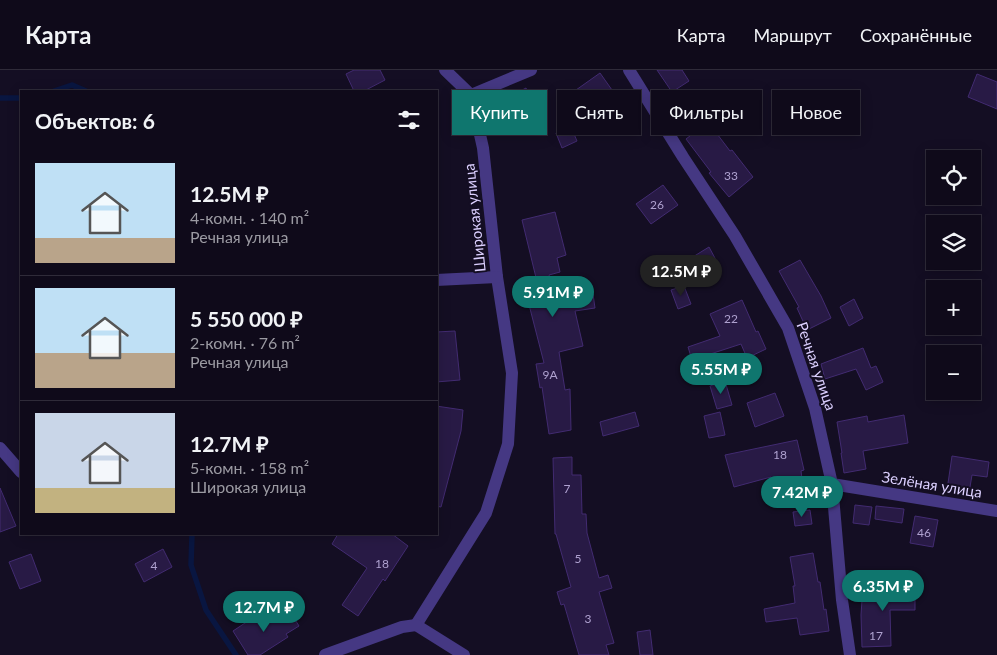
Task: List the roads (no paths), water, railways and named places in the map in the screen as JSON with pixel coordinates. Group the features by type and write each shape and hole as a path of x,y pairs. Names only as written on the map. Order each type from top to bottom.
{"street":[{"path":"445,70 466,90"},
{"path":"483,90 531,70"},
{"name":"Речная улица","path":"629,70 682,157 735,236 788,328 815,408 832,484 842,600 850,655"},
{"name":"Широкая улица","path":"416,625 486,514 508,444 512,373 497,277 480,135"},
{"path":"438,280 497,277"},
{"path":"0,448 20,471"},
{"name":"Зелёная улица","path":"832,484 997,511"},
{"path":"325,655 402,627 416,625 464,655"}],"waterway":[{"path":"57,90 72,85 84,90"},
{"path":"0,98 20,98"},
{"path":"192,535 191,565 206,610 236,655"}]}
